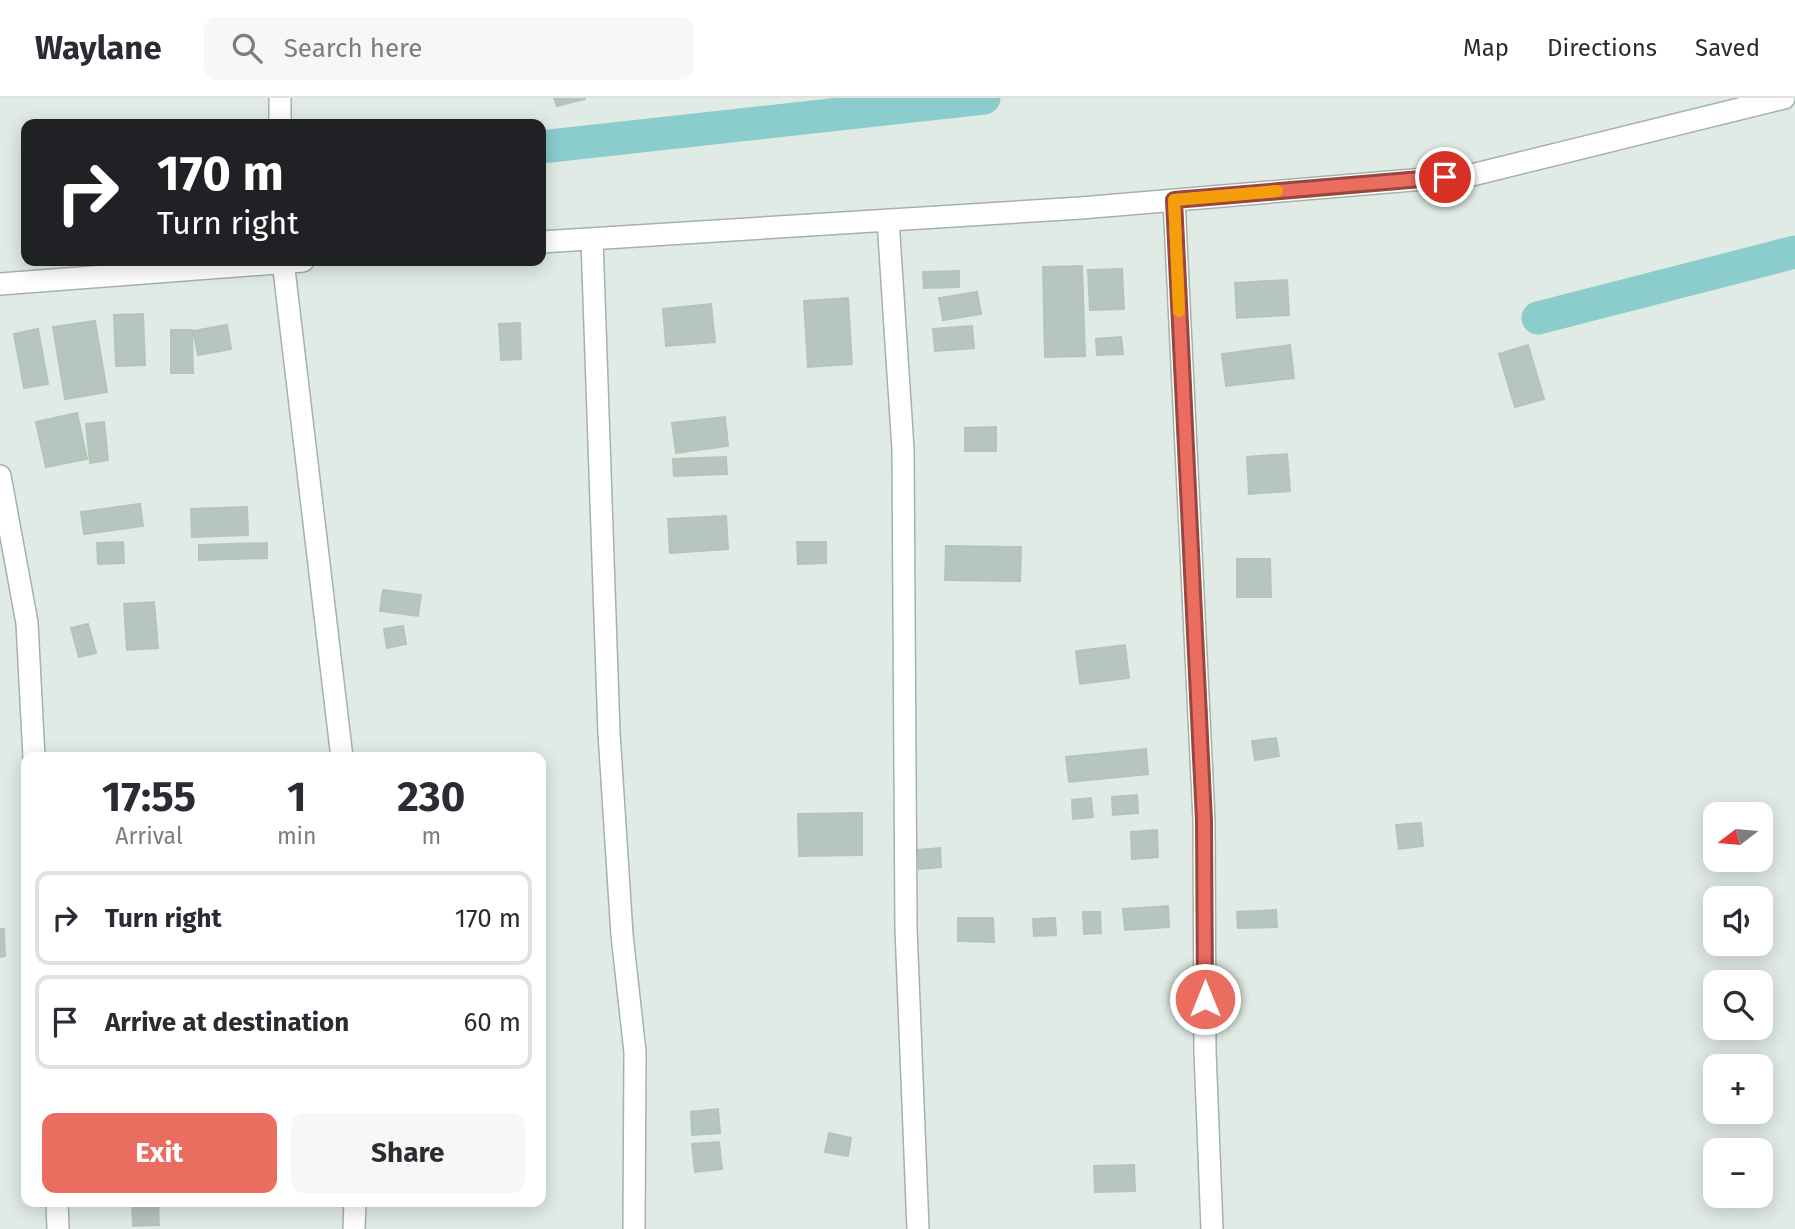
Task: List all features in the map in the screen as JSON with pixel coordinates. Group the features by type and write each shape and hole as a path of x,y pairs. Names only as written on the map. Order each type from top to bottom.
{"street":[{"path":"280,98 280,119"},
{"path":"546,242 1174,200 1472,175 1784,98"},
{"path":"1174,200 1204,820 1205,1051 1212,1229"},
{"path":"888,220 903,449 906,929 918,1229"},
{"path":"592,239 609,733 622,935 635,1052 634,1229"},
{"path":"0,284 227,266"},
{"path":"291,266 341,752"},
{"path":"0,476 27,623 34,752"},
{"path":"57,1207 58,1229"},
{"path":"354,1229 355,1207"}],"building":[{"path":"554,98 585,98 585,99 557,106"},
{"path":"1082,266 1085,356 1045,357 1043,267"},
{"path":"1122,269 1124,309 1090,310 1088,270"},
{"path":"959,271 959,287 924,288 923,272"},
{"path":"1287,280 1289,315 1237,318 1235,283"},
{"path":"977,292 981,314 943,320 939,298"},
{"path":"848,298 852,364 808,367 804,301"},
{"path":"711,304 715,342 666,346 663,309"},
{"path":"143,314 145,365 116,366 114,315"},
{"path":"95,321 107,392 65,399 53,327"},
{"path":"520,323 521,359 501,360 499,324"},
{"path":"227,325 231,349 198,355 193,331"},
{"path":"972,326 974,348 935,351 933,329"},
{"path":"38,329 48,384 24,388 14,334"},
{"path":"171,330 192,330 193,373 171,373"},
{"path":"1121,337 1123,354 1097,355 1096,339"},
{"path":"1290,345 1294,378 1226,386 1222,354"},
{"path":"1528,345 1544,399 1515,407 1499,354"},
{"path":"77,413 87,459 46,467 36,422"},
{"path":"725,417 728,446 676,453 672,423"},
{"path":"104,422 108,460 90,463 86,424"},
{"path":"996,427 996,451 965,451 965,428"},
{"path":"1287,454 1290,491 1249,494 1247,457"},
{"path":"726,457 727,474 674,476 673,459"},
{"path":"140,504 143,526 84,534 81,512"},
{"path":"247,507 248,535 192,537 191,509"},
{"path":"726,516 728,549 670,553 668,519"},
{"path":"123,542 124,563 98,564 97,543"},
{"path":"797,542 826,542 826,563 798,564"},
{"path":"267,543 267,558 199,560 199,545"},
{"path":"946,546 1021,547 1020,581 945,580"},
{"path":"1237,559 1270,559 1271,597 1237,597"},
{"path":"383,590 421,595 418,616 380,611"},
{"path":"154,602 158,648 127,650 124,604"},
{"path":"88,624 96,653 79,657 71,628"},
{"path":"403,626 406,644 387,648 384,629"},
{"path":"1125,645 1129,678 1080,684 1076,651"},
{"path":"1276,738 1279,756 1255,760 1252,741"},
{"path":"1146,749 1148,774 1069,782 1066,757"},
{"path":"1137,795 1138,813 1113,815 1112,797"},
{"path":"1091,798 1093,817 1073,819 1072,800"},
{"path":"862,813 862,855 799,856 798,814"},
{"path":"1421,823 1423,846 1399,849 1396,825"},
{"path":"1157,830 1158,857 1132,859 1131,832"},
{"path":"940,848 941,867 919,869 918,850"},
{"path":"1168,906 1169,927 1125,930 1123,909"},
{"path":"1276,910 1277,927 1238,928 1237,912"},
{"path":"1083,912 1100,912 1101,933 1084,934"},
{"path":"958,918 993,918 994,942 958,941"},
{"path":"1055,918 1056,935 1034,936 1033,919"},
{"path":"0,929 4,929 5,956 0,957"},
{"path":"718,1109 720,1133 692,1135 691,1112"},
{"path":"829,1133 851,1138 848,1156 825,1152"},
{"path":"719,1142 722,1169 695,1172 692,1144"},
{"path":"1134,1165 1135,1191 1095,1192 1094,1166"},
{"path":"132,1207 158,1207 159,1225 133,1226"}],"waterway":[{"path":"546,146 984,98"},
{"path":"1538,318 1795,252"}],"slow traffic":[{"path":"1179,311 1174,200 1277,191"}],"route":[{"path":"1205,999 1204,820 1174,200 1445,177"}]}
